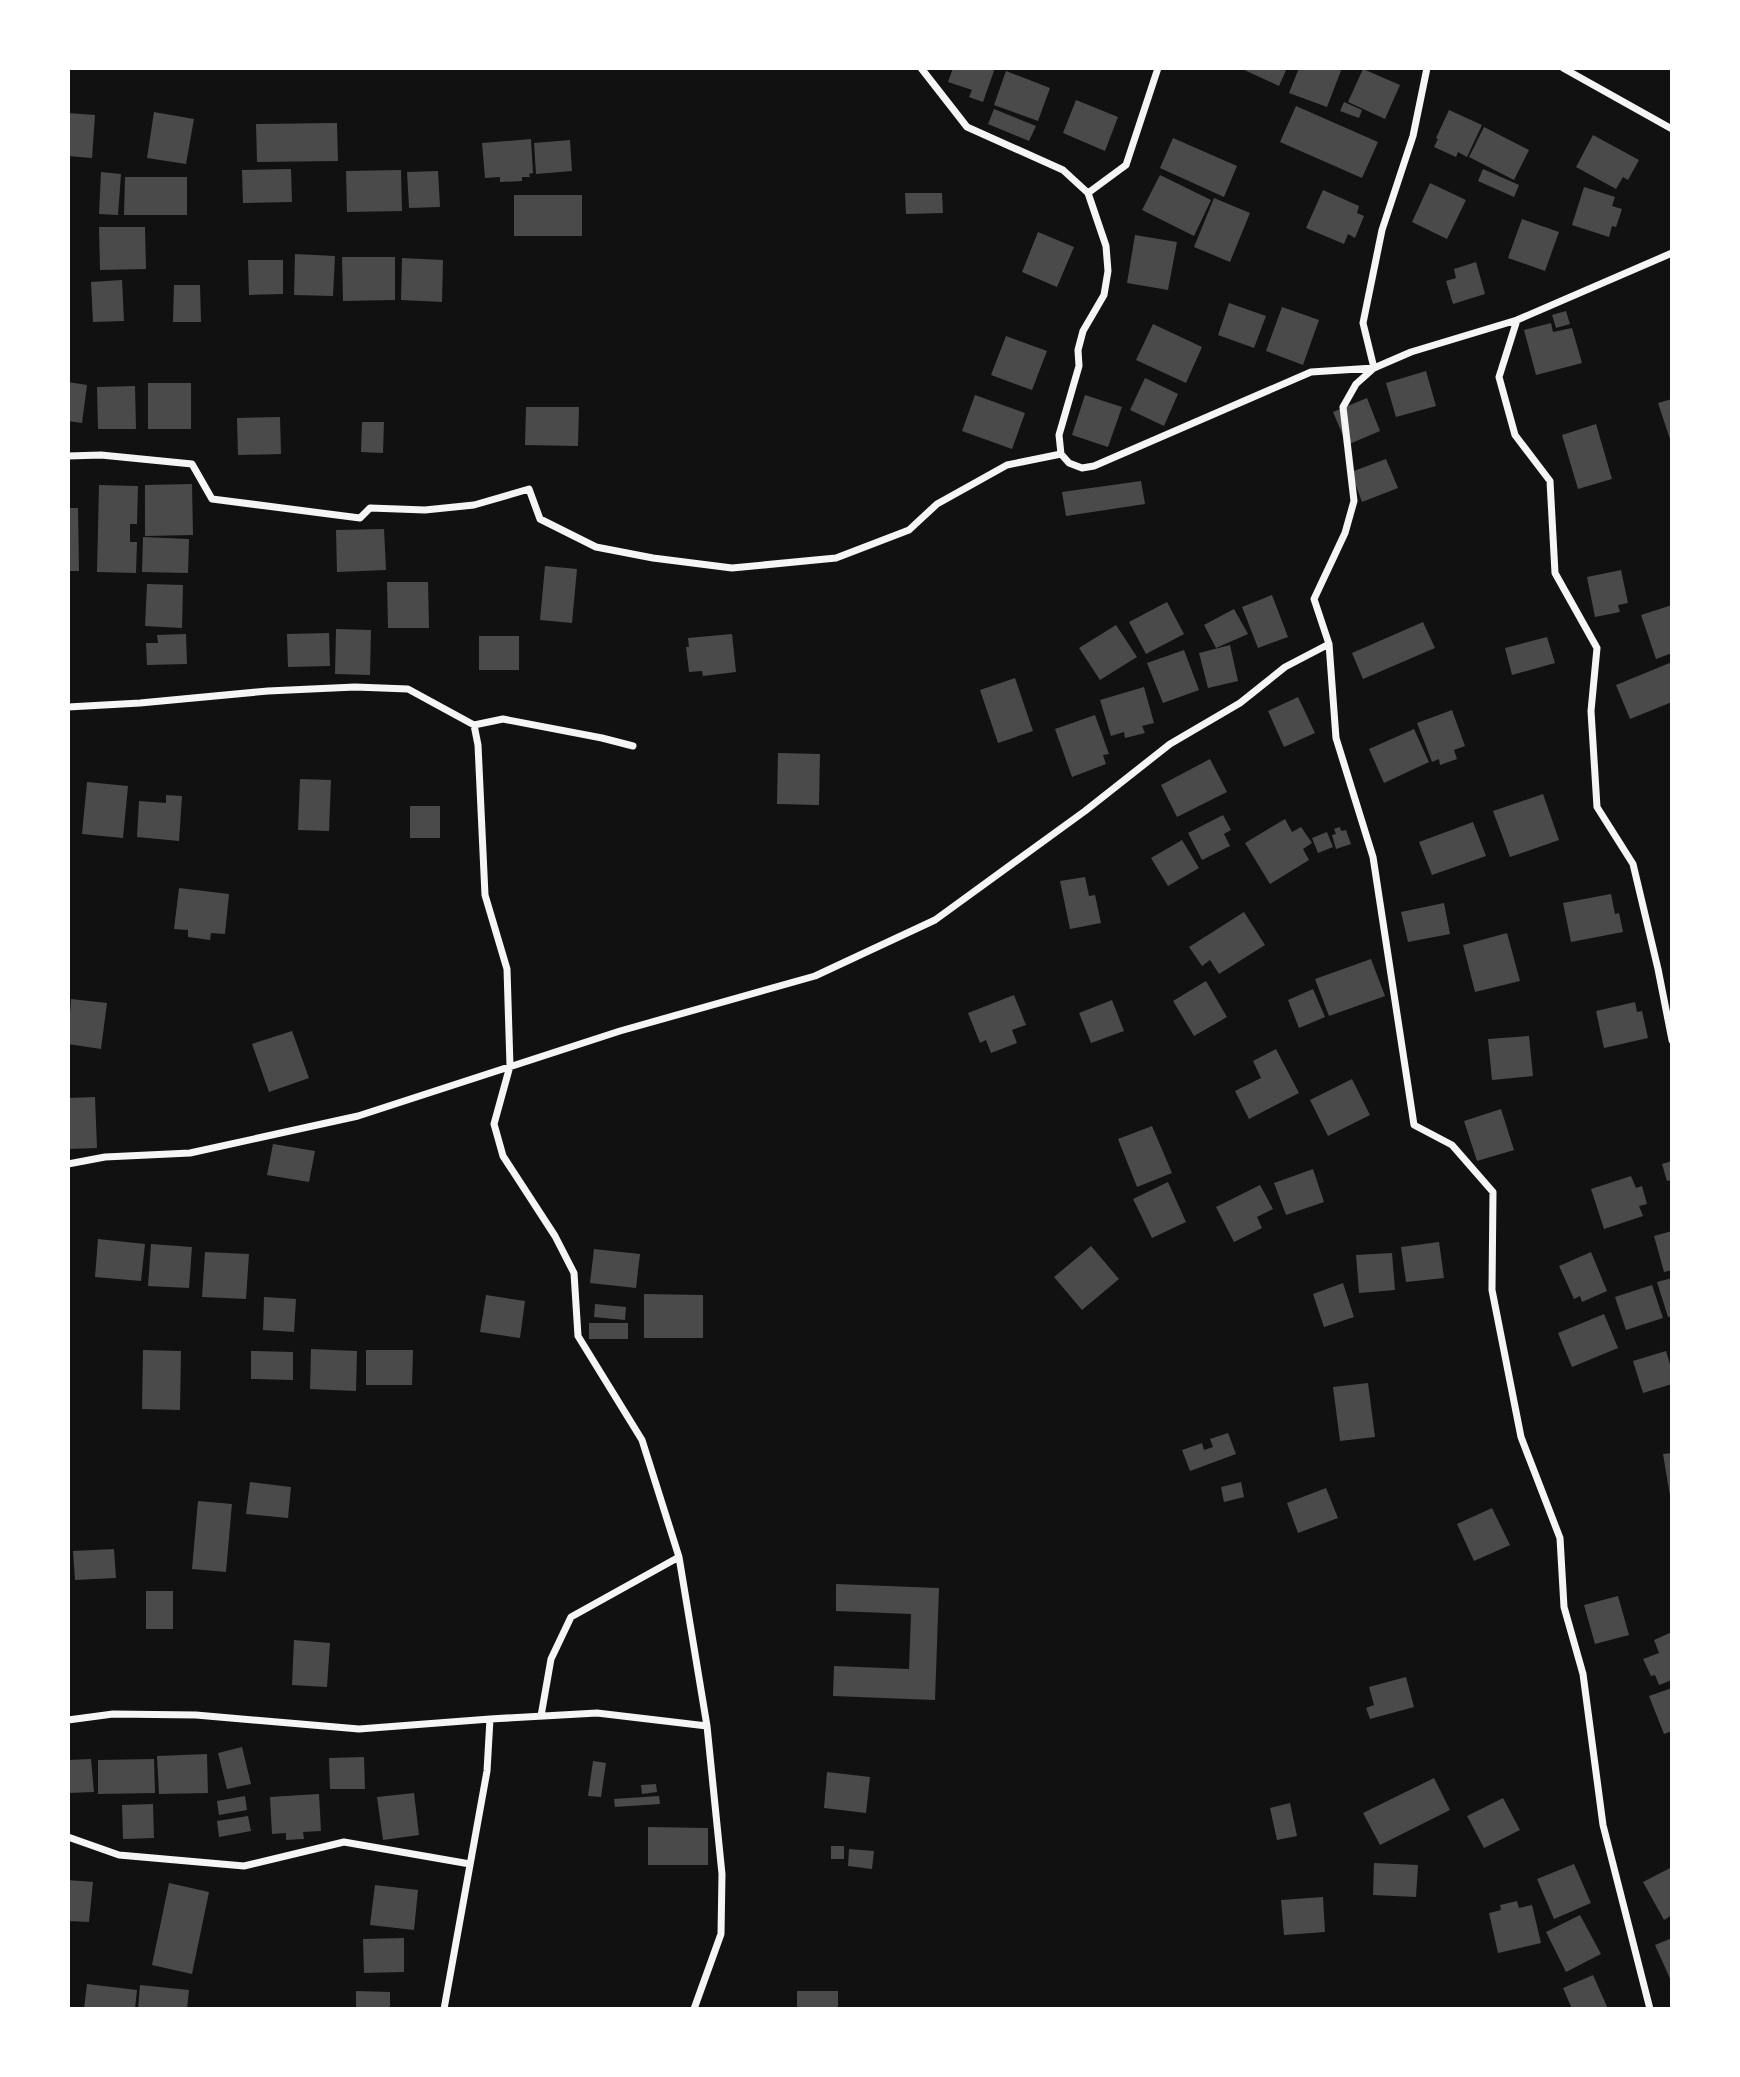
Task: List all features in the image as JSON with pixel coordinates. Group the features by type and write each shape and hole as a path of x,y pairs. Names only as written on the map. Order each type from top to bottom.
{"street":[{"path":"920,68 967,127 1063,170 1088,193 1107,246 1108,271 1104,295 1083,331 1078,350 1079,366 1059,435 1061,454 1069,463 1082,468 1094,466 1311,372 1374,368"},
{"path":"1088,193 1126,165 1158,68"},
{"path":"1374,368 1363,323 1382,230 1413,136 1427,68"},
{"path":"1563,68 1672,129"},
{"path":"1650,2009 1603,1825 1583,1674 1564,1607 1560,1538 1521,1437 1492,1290 1493,1192 1452,1145 1414,1125 1373,857 1336,738 1329,644 1314,598 1345,533 1354,501 1343,407 1356,384 1374,368 1411,352 1517,320 1672,253"},
{"path":"1517,320 1499,377 1515,435 1550,481 1555,573 1597,648 1591,711 1597,807 1633,864 1672,1041"},
{"path":"68,456 101,455 192,464 212,499 360,518 370,508 425,510 474,505 529,489 540,519 596,547 653,558 732,568 836,558 909,530 937,504 1007,465 1061,454"},
{"path":"68,1164 105,1157 190,1153 358,1116 620,1031 815,976 935,920 1085,811 1170,744 1240,702 1285,667 1329,644"},
{"path":"68,707 268,691 355,687 408,689 474,725 503,719 633,746"},
{"path":"474,725 485,895 507,969 510,1066 494,1124 503,1156 555,1236 574,1273 578,1336 642,1440 679,1557 707,1726 722,1874 722,1934 694,2009"},
{"path":"541,1716 551,1659 571,1617 679,1557"},
{"path":"68,1720 113,1714 196,1715 359,1729 490,1718 597,1713 707,1726"},
{"path":"444,2009 487,1772 490,1718"},
{"path":"68,1837 119,1855 244,1866 344,1842 470,1864"}],"building":[{"path":"953,68 995,68 983,102 969,97 972,90 948,82"},
{"path":"1240,68 1287,68 1279,86"},
{"path":"1299,68 1342,68 1327,107 1289,93"},
{"path":"1363,69 1400,85 1385,119 1348,102"},
{"path":"1006,71 1050,88 1038,121 994,105"},
{"path":"1076,100 1118,117 1105,151 1063,133"},
{"path":"1344,102 1362,110 1359,118 1340,111"},
{"path":"1296,106 1378,142 1362,178 1280,142"},
{"path":"994,109 1036,126 1029,141 988,124"},
{"path":"1449,110 1482,125 1467,157 1458,152 1456,157 1434,147"},
{"path":"154,112 194,119 186,164 147,158"},
{"path":"68,113 95,115 92,158 68,156"},
{"path":"337,123 338,161 257,162 256,124"},
{"path":"1484,127 1529,150 1514,180 1469,157"},
{"path":"1593,135 1639,160 1628,180 1623,177 1616,189 1576,167"},
{"path":"1173,138 1237,166 1224,197 1160,168"},
{"path":"531,139 533,173 529,174 530,177 522,177 522,181 500,182 500,177 485,178 482,143"},
{"path":"570,140 572,171 536,174 534,143"},
{"path":"291,169 292,202 243,203 242,170"},
{"path":"1483,169 1519,185 1514,197 1478,181"},
{"path":"401,170 402,211 347,212 346,171"},
{"path":"438,171 440,207 409,208 407,172"},
{"path":"101,172 121,174 118,215 99,214"},
{"path":"1160,175 1211,200 1194,236 1142,210"},
{"path":"125,177 187,177 187,215 124,215"},
{"path":"1430,183 1466,200 1447,239 1412,222"},
{"path":"1584,187 1615,197 1612,206 1622,209 1616,227 1612,226 1609,237 1572,225"},
{"path":"1323,190 1359,206 1357,213 1364,216 1355,238 1348,234 1344,244 1306,228"},
{"path":"905,193 942,193 943,213 906,214"},
{"path":"514,195 582,195 582,236 514,236"},
{"path":"1214,198 1250,213 1230,262 1194,247"},
{"path":"1522,219 1559,232 1545,271 1508,258"},
{"path":"99,227 145,227 146,269 100,270"},
{"path":"1038,232 1074,247 1057,287 1022,272"},
{"path":"1135,235 1177,242 1168,290 1127,283"},
{"path":"295,254 335,256 333,296 294,295"},
{"path":"342,257 395,257 395,300 343,301"},
{"path":"402,258 443,260 442,302 401,300"},
{"path":"248,260 283,260 283,294 249,295"},
{"path":"1476,262 1485,294 1453,304 1446,281 1456,278 1454,269"},
{"path":"122,280 124,321 93,322 91,282"},
{"path":"174,285 200,285 201,322 173,322"},
{"path":"1229,303 1266,316 1254,348 1218,335"},
{"path":"1282,307 1319,320 1303,365 1266,351"},
{"path":"1566,311 1570,324 1556,328 1552,315"},
{"path":"1551,323 1553,332 1572,328 1582,363 1536,375 1524,330"},
{"path":"1153,324 1202,347 1186,383 1136,360"},
{"path":"1006,336 1047,351 1032,390 991,375"},
{"path":"1426,371 1436,406 1396,417 1386,383"},
{"path":"1145,378 1178,394 1164,426 1130,410"},
{"path":"68,382 87,385 82,423 68,421"},
{"path":"148,383 191,383 191,429 148,429"},
{"path":"135,386 136,429 98,429 97,387"},
{"path":"975,395 1025,413 1012,449 962,431"},
{"path":"1085,395 1122,407 1108,447 1072,435"},
{"path":"1367,398 1380,431 1347,445 1333,412"},
{"path":"1672,399 1672,442 1671,442 1658,403"},
{"path":"526,407 579,407 578,446 525,445"},
{"path":"280,417 281,454 238,455 237,418"},
{"path":"362,422 384,422 383,453 361,452"},
{"path":"1596,424 1612,479 1578,489 1562,435"},
{"path":"1386,459 1398,488 1362,502 1351,472"},
{"path":"1141,481 1145,504 1066,516 1062,492"},
{"path":"192,484 193,535 145,536 145,485"},
{"path":"99,485 138,486 137,524 130,524 130,542 137,542 136,573 97,572"},
{"path":"68,508 78,508 79,571 68,571"},
{"path":"384,529 386,570 337,572 336,530"},
{"path":"143,537 189,539 188,573 142,572"},
{"path":"545,566 577,569 572,623 540,620"},
{"path":"1621,570 1628,603 1618,605 1620,612 1595,617 1587,577"},
{"path":"387,582 428,582 429,628 388,628"},
{"path":"147,584 183,585 182,628 145,626"},
{"path":"1272,595 1288,637 1258,648 1242,607"},
{"path":"1167,602 1184,634 1146,654 1129,622"},
{"path":"1672,605 1672,653 1656,659 1641,615"},
{"path":"1234,609 1248,634 1216,648 1204,625"},
{"path":"1423,622 1435,648 1363,679 1352,653"},
{"path":"1116,625 1137,657 1100,680 1079,648"},
{"path":"336,629 371,630 370,675 335,674"},
{"path":"329,633 330,666 288,667 287,634"},
{"path":"186,634 187,664 147,665 146,643 158,643 157,635"},
{"path":"732,634 736,672 703,676 702,671 689,672 686,647 689,647 688,638"},
{"path":"479,636 519,636 519,670 479,670"},
{"path":"1547,637 1555,663 1512,675 1505,648"},
{"path":"1230,645 1238,681 1208,688 1199,653"},
{"path":"1184,650 1199,690 1163,703 1147,663"},
{"path":"1672,662 1672,702 1630,719 1616,685"},
{"path":"1015,678 1033,731 998,743 980,690"},
{"path":"1144,687 1154,723 1142,726 1145,733 1125,738 1124,732 1111,736 1100,700"},
{"path":"1298,697 1315,733 1284,747 1268,711"},
{"path":"1452,710 1465,746 1454,750 1457,759 1440,765 1439,759 1432,762 1417,723"},
{"path":"1095,715 1109,754 1103,755 1106,764 1072,777 1055,729"},
{"path":"1414,729 1429,762 1384,783 1369,749"},
{"path":"778,753 820,754 819,805 777,804"},
{"path":"1210,759 1227,792 1177,817 1161,785"},
{"path":"300,779 331,780 329,831 298,830"},
{"path":"87,782 128,786 123,838 82,834"},
{"path":"1543,794 1559,840 1510,857 1493,811"},
{"path":"166,795 182,796 179,841 137,837 139,801 166,803"},
{"path":"410,806 440,806 440,838 410,838"},
{"path":"1223,815 1231,830 1224,834 1230,846 1202,860 1188,833"},
{"path":"1285,819 1292,832 1301,827 1312,843 1303,849 1309,860 1270,884 1245,843"},
{"path":"1473,822 1486,856 1432,875 1419,842"},
{"path":"1340,827 1341,831 1346,830 1351,844 1336,849 1332,835 1336,834 1334,829"},
{"path":"1327,832 1333,847 1318,853 1312,838"},
{"path":"1182,840 1199,868 1168,886 1151,858"},
{"path":"1085,877 1089,896 1095,895 1101,923 1070,929 1060,881"},
{"path":"179,888 229,894 225,934 211,933 210,940 188,937 188,930 174,929"},
{"path":"1611,894 1615,914 1619,913 1623,932 1571,942 1563,903"},
{"path":"1444,903 1450,934 1408,942 1401,912"},
{"path":"1244,912 1265,945 1219,974 1210,960 1202,966 1189,947"},
{"path":"1507,933 1520,981 1475,992 1463,945"},
{"path":"1371,959 1385,996 1329,1016 1315,979"},
{"path":"1206,981 1227,1017 1194,1036 1173,1001"},
{"path":"1313,989 1325,1017 1299,1028 1288,1000"},
{"path":"1014,995 1026,1025 1012,1030 1017,1043 991,1053 986,1040 980,1043 968,1013"},
{"path":"71,999 107,1003 101,1049 68,1044"},
{"path":"1112,1000 1124,1031 1091,1043 1079,1013"},
{"path":"1635,1002 1637,1012 1642,1011 1648,1038 1604,1048 1596,1011"},
{"path":"292,1031 309,1078 269,1092 252,1044"},
{"path":"1529,1036 1533,1076 1492,1080 1488,1039"},
{"path":"1276,1049 1299,1093 1249,1119 1235,1091 1261,1078 1253,1061"},
{"path":"1352,1079 1370,1115 1328,1136 1310,1100"},
{"path":"95,1097 97,1148 69,1149 68,1098"},
{"path":"1501,1109 1514,1150 1477,1161 1464,1121"},
{"path":"1152,1126 1172,1173 1137,1187 1118,1139"},
{"path":"273,1144 315,1151 309,1182 267,1175"},
{"path":"1672,1161 1672,1180 1667,1181 1662,1164"},
{"path":"1313,1169 1324,1202 1286,1215 1274,1183"},
{"path":"1631,1176 1636,1188 1642,1186 1647,1204 1639,1206 1643,1216 1604,1229 1591,1189"},
{"path":"1168,1182 1186,1222 1152,1238 1133,1199"},
{"path":"1260,1185 1273,1209 1257,1217 1262,1228 1234,1242 1216,1207"},
{"path":"1672,1231 1672,1270 1664,1272 1654,1236"},
{"path":"98,1239 145,1244 141,1281 95,1277"},
{"path":"1439,1242 1444,1278 1406,1282 1401,1247"},
{"path":"151,1244 192,1247 189,1288 148,1286"},
{"path":"1091,1246 1119,1279 1082,1310 1054,1277"},
{"path":"594,1249 640,1254 636,1288 590,1283"},
{"path":"205,1252 249,1254 246,1299 202,1297"},
{"path":"1591,1252 1607,1291 1582,1302 1580,1296 1574,1299 1559,1266"},
{"path":"1392,1253 1395,1290 1359,1293 1356,1255"},
{"path":"1672,1278 1672,1316 1668,1317 1657,1282"},
{"path":"1343,1283 1354,1317 1324,1327 1313,1294"},
{"path":"1652,1285 1663,1318 1626,1330 1615,1297"},
{"path":"644,1294 703,1295 703,1338 644,1338"},
{"path":"486,1295 525,1301 520,1338 480,1332"},
{"path":"264,1297 296,1299 294,1332 263,1330"},
{"path":"595,1304 626,1307 625,1320 594,1317"},
{"path":"1604,1314 1618,1348 1572,1367 1558,1333"},
{"path":"589,1323 628,1323 628,1339 589,1339"},
{"path":"311,1349 357,1351 356,1391 310,1389"},
{"path":"143,1350 181,1351 180,1410 142,1409"},
{"path":"366,1350 413,1350 412,1385 366,1385"},
{"path":"251,1351 293,1352 293,1380 251,1379"},
{"path":"1666,1351 1672,1371 1672,1384 1643,1393 1633,1361"},
{"path":"1368,1383 1375,1437 1340,1441 1333,1387"},
{"path":"1228,1433 1236,1454 1190,1471 1182,1450 1202,1443 1204,1450 1213,1447 1210,1439"},
{"path":"1672,1453 1672,1496 1670,1496 1663,1454"},
{"path":"250,1482 291,1487 288,1518 246,1514"},
{"path":"1241,1482 1244,1497 1224,1502 1221,1487"},
{"path":"1326,1488 1338,1518 1298,1533 1287,1503"},
{"path":"198,1501 232,1504 226,1572 192,1569"},
{"path":"1492,1508 1510,1545 1474,1561 1457,1524"},
{"path":"114,1549 116,1578 75,1580 73,1551"},
{"path":"836,1584 939,1588 935,1700 833,1696 834,1666 909,1669 911,1614 836,1611"},
{"path":"146,1591 173,1591 173,1629 146,1629"},
{"path":"1618,1596 1629,1635 1595,1644 1584,1605"},
{"path":"1672,1632 1672,1680 1659,1685 1643,1659 1659,1653 1654,1640"},
{"path":"294,1640 330,1643 327,1687 292,1685"},
{"path":"1406,1677 1414,1707 1370,1719 1366,1708 1374,1705 1369,1687"},
{"path":"1672,1688 1672,1731 1664,1734 1649,1696"},
{"path":"242,1747 251,1784 227,1789 218,1753"},
{"path":"207,1754 208,1793 159,1794 157,1756"},
{"path":"364,1757 365,1789 330,1789 329,1758"},
{"path":"91,1759 94,1792 68,1793 68,1760"},
{"path":"154,1759 155,1793 98,1794 98,1760"},
{"path":"593,1761 606,1763 601,1797 588,1796"},
{"path":"827,1772 870,1777 866,1813 824,1808"},
{"path":"1434,1778 1450,1810 1380,1845 1363,1813"},
{"path":"656,1784 657,1792 642,1794 641,1785"},
{"path":"414,1793 419,1835 383,1840 377,1797"},
{"path":"319,1794 321,1831 303,1832 304,1839 286,1840 286,1833 272,1834 270,1797"},
{"path":"245,1796 247,1810 219,1815 217,1801"},
{"path":"659,1796 660,1804 615,1807 614,1799"},
{"path":"1503,1798 1520,1830 1484,1848 1467,1816"},
{"path":"1290,1803 1297,1836 1277,1840 1270,1808"},
{"path":"153,1804 154,1838 123,1839 122,1805"},
{"path":"248,1816 251,1831 219,1837 217,1821"},
{"path":"648,1827 708,1828 708,1865 648,1865"},
{"path":"831,1846 844,1846 844,1859 831,1859"},
{"path":"849,1849 874,1851 872,1869 848,1866"},
{"path":"1374,1863 1418,1865 1416,1897 1373,1895"},
{"path":"1574,1864 1591,1903 1554,1919 1537,1879"},
{"path":"1672,1867 1672,1915 1664,1920 1643,1882"},
{"path":"68,1880 93,1882 89,1922 68,1921"},
{"path":"169,1883 209,1892 192,1974 152,1965"},
{"path":"375,1885 418,1890 414,1930 370,1925"},
{"path":"1323,1897 1325,1932 1284,1935 1281,1900"},
{"path":"1517,1901 1519,1908 1532,1905 1541,1943 1498,1953 1489,1913 1501,1910 1500,1905"},
{"path":"1580,1915 1601,1954 1566,1972 1546,1932"},
{"path":"404,1938 404,1972 364,1973 363,1939"},
{"path":"1672,1938 1672,1983 1655,1945"},
{"path":"1593,1975 1608,2009 1572,2009 1563,1988"},
{"path":"87,1984 137,1990 135,2009 84,2009"},
{"path":"140,1985 189,1990 187,2009 138,2009"},
{"path":"356,1991 390,1992 390,2009 356,2009"},
{"path":"797,1991 838,1991 838,2009 797,2009"}]}
